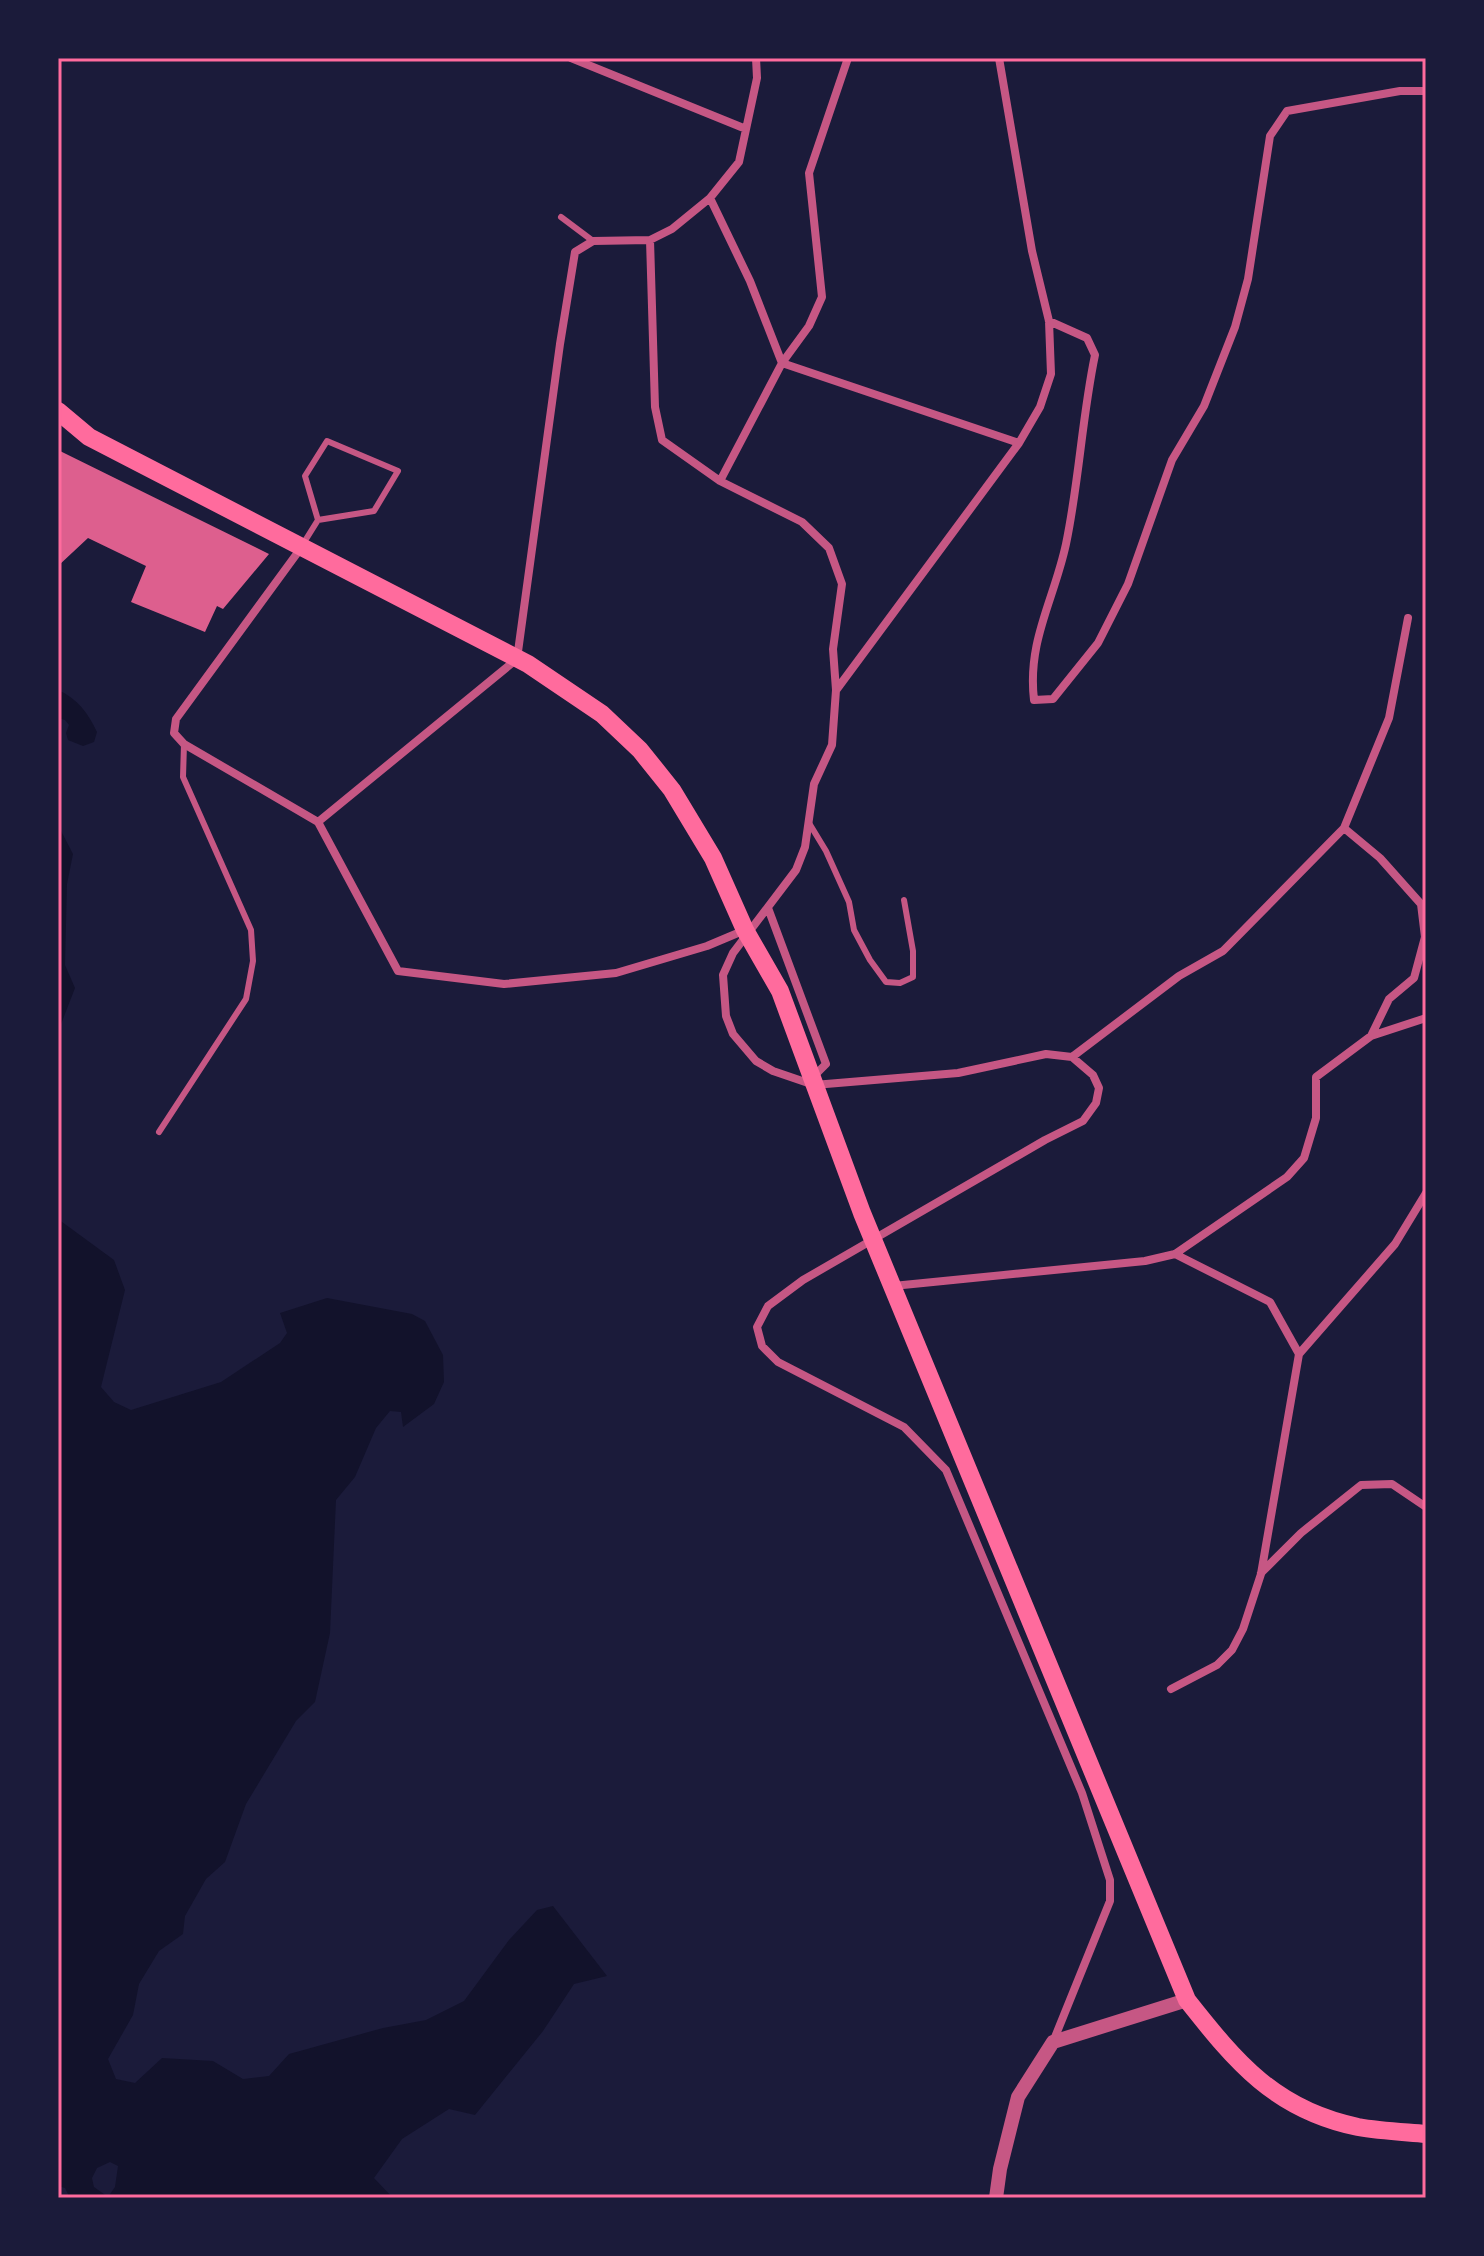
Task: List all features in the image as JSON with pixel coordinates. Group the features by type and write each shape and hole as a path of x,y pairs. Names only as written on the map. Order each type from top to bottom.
{"main road":[{"path":"58,411 89,437 517,659 566,688 602,714 640,750 672,790 705,845 745,930 780,991 870,1232 1187,2000 1224,2048 1251,2076 1284,2099 1314,2114 1357,2127 1426,2134"}],"street":[{"path":"571,58 746,129"},
{"path":"318,822 517,659 575,252 593,241 650,240 672,229 710,198 739,162 757,78 756,58"},
{"path":"720,481 782,363 809,326 822,297 809,173 848,58"},
{"path":"836,690 1019,443 1040,407 1051,374 1049,321 1032,251 999,58"},
{"path":"1049,321 1087,338 1095,355 1065,546 1040,623 1031,679 1034,700 1053,699 1098,643 1128,584 1172,460 1204,406 1235,327 1248,279 1270,136 1287,111 1400,91 1426,91"},
{"path":"710,198 750,281 782,363"},
{"path":"650,240 655,407 662,440 720,481 802,522 829,548 842,584 833,649 836,690 832,745 814,784 805,847 796,870 733,953 723,975 726,1016 733,1034 756,1061 773,1071 813,1082 958,1073 1046,1054 1072,1057 1093,1075 1099,1088 1096,1103 1083,1121 803,1280 768,1306 757,1327 762,1346 778,1362 904,1427 946,1470 1082,1793 1110,1880 1110,1901 1053,2042 1018,2097 996,2198"},
{"path":"782,363 1019,443"},
{"path":"301,548 176,719 174,733 184,744 318,822 398,971 453,975 504,984 616,973 707,946 745,930"},
{"path":"1072,1057 1179,976 1223,951 1344,828 1389,718 1408,618"},
{"path":"1344,828 1380,858 1421,904 1425,937 1414,978 1389,999 1371,1036"},
{"path":"768,908 826,1064 813,1082"},
{"path":"893,1286 1145,1261 1175,1254 1287,1177 1304,1158 1316,1118 1316,1077 1371,1036 1426,1018"},
{"path":"1171,1689 1217,1665 1232,1650 1243,1629 1261,1574 1299,1354 1395,1244 1426,1193"},
{"path":"1175,1254 1270,1302 1299,1354"},
{"path":"1261,1574 1301,1533 1361,1485 1392,1484 1426,1507"},
{"path":"1053,2042 1187,2000"}],"lane":[{"path":"561,217 593,241"},
{"path":"301,548 318,520 305,476 327,441 398,471 374,511 318,520"},
{"path":"159,1132 246,999 253,961 251,930 183,777 184,744"},
{"path":"809,823 826,851 849,902 854,930 886,982 900,983 913,977 913,951 904,900"}],"shaded area":[{"path":"58,690 77,702 86,713 97,732 94,742 83,746 68,740 66,733 69,725 58,718"},
{"path":"58,825 73,854 67,884 65,965 75,988 58,1032"},
{"path":"58,1219 114,1260 125,1290 101,1387 114,1402 131,1410 221,1382 280,1343 287,1333 280,1313 327,1298 412,1314 425,1321 443,1355 444,1382 434,1404 403,1427 401,1412 390,1411 376,1428 355,1477 336,1500 330,1633 315,1702 296,1721 246,1804 225,1862 206,1879 185,1916 183,1934 159,1951 139,1984 133,2015 108,2059 116,2079 135,2083 162,2058 213,2061 243,2079 269,2076 289,2054 383,2028 426,2020 464,2001 509,1940 537,1910 553,1906 607,1976 574,1984 543,2031 475,2115 449,2109 402,2139 374,2178 393,2198 70,2198 65,2188 58,2186","holes":["110,2162 118,2166 115,2187 108,2197 94,2187 92,2178 97,2168"]}],"building":[{"path":"58,450 269,554 223,609 217,606 205,632 131,602 146,566 88,538 58,566"}]}
